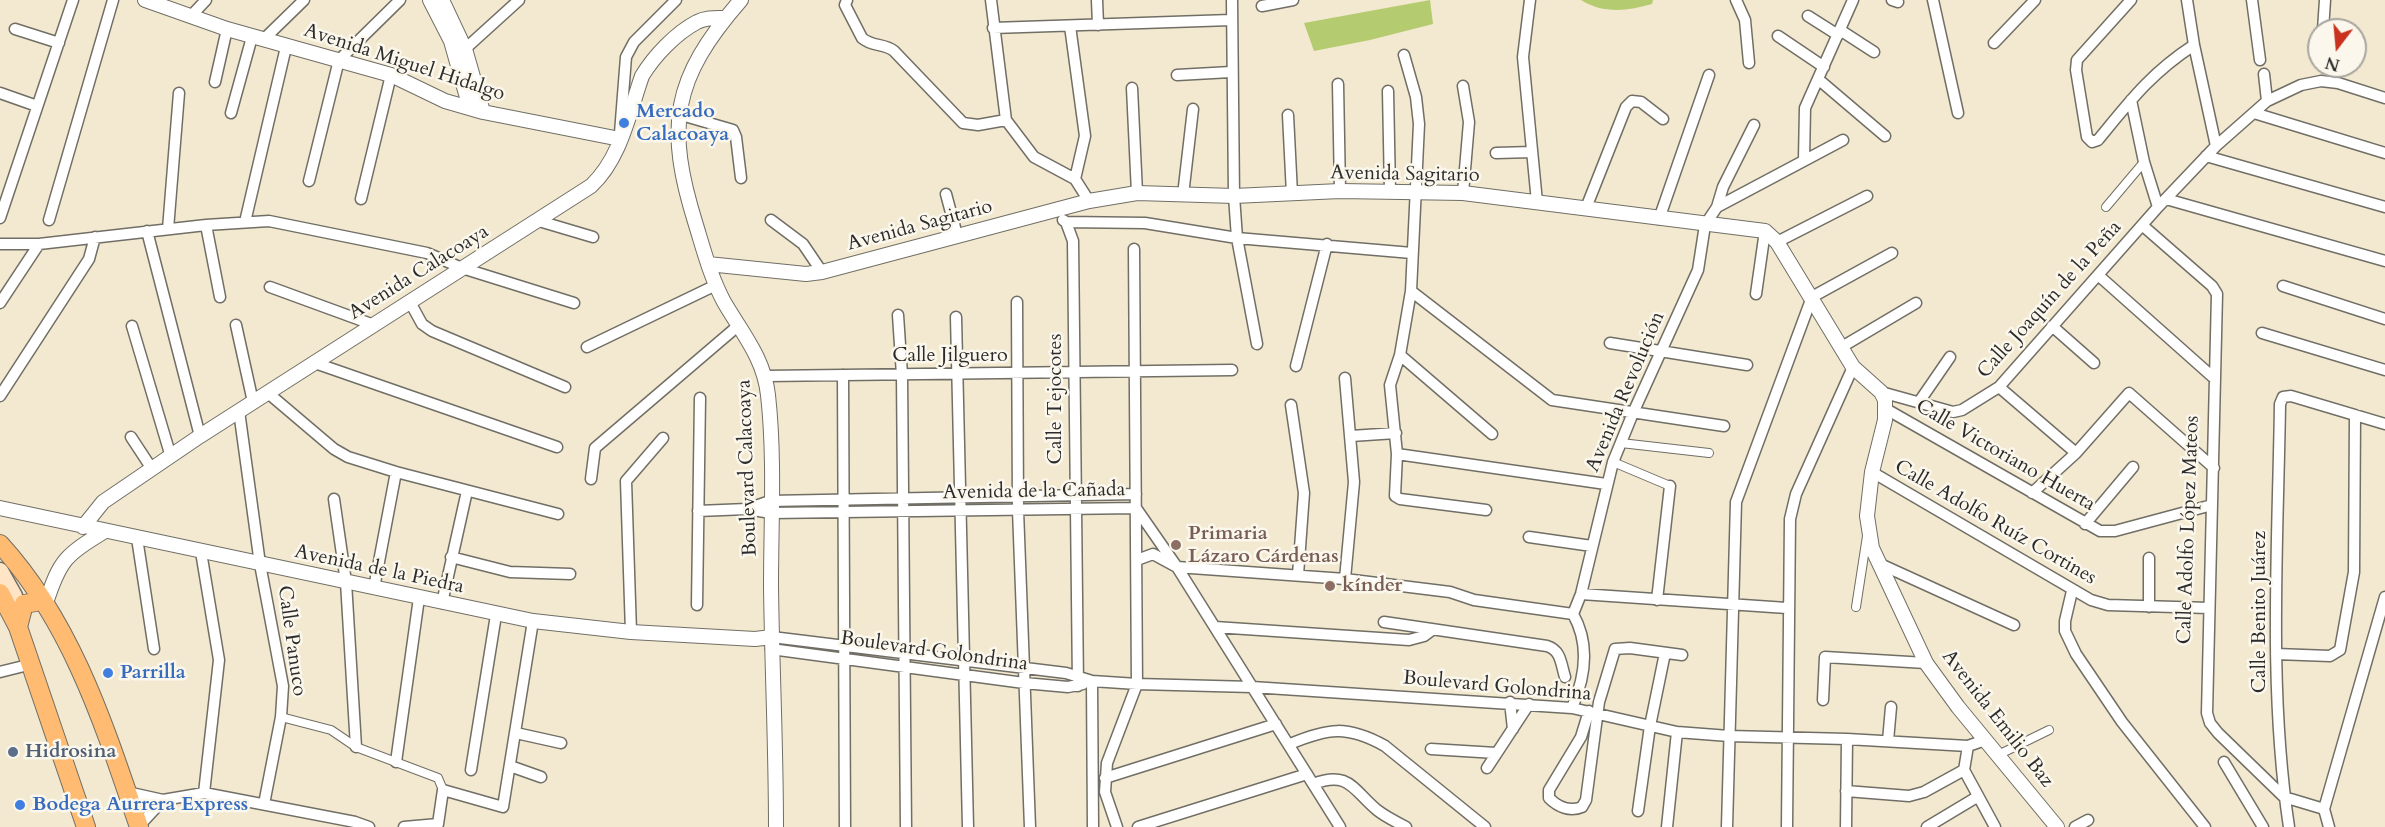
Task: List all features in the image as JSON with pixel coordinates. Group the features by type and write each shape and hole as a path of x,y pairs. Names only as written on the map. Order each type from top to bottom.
{"main road":[{"path":"0,544 45,606 89,689 140,826"},
{"path":"0,558 45,606"},
{"path":"0,571 14,596 18,627"},
{"path":"2,600 18,627 32,664 86,827"},
{"path":"18,627 25,603 45,606"}],"street":[{"path":"0,218 73,0"},
{"path":"49,220 113,0"},
{"name":"Avenida Miguel Hidalgo","path":"145,0 190,17 286,47 391,75 445,101 476,110 620,139"},
{"path":"190,17 206,0"},
{"path":"231,112 258,38 304,0"},
{"path":"309,181 339,60 400,0"},
{"path":"430,0 451,41 476,110"},
{"path":"442,0 465,49 476,110"},
{"path":"465,49 519,0"},
{"path":"620,139 626,57 634,42 676,0"},
{"name":"Boulevard Calacoaya","path":"741,0 698,58 689,76 678,114 678,140 684,181 708,264 716,285 766,376 771,507 776,827"},
{"path":"847,0 845,5 862,38 894,51 963,123 978,125 1006,120"},
{"path":"991,0 1006,120 1034,157 1076,179 1089,201"},
{"path":"1097,0 1098,25"},
{"path":"1232,0 1234,196 1237,238 1257,344"},
{"path":"1262,8 1293,0"},
{"path":"1530,0 1523,57 1537,202"},
{"path":"1736,0 1745,20 1749,63"},
{"path":"1804,159 1805,108 1853,0"},
{"path":"1934,0 1958,113"},
{"path":"1994,43 2035,0"},
{"path":"2131,0 2077,60 2076,70 2087,137 2092,142 2098,140 2165,64 2194,45"},
{"path":"2187,0 2194,45 2216,146"},
{"path":"2252,0 2260,60"},
{"path":"2324,18 2325,0"},
{"path":"1808,16 1874,52"},
{"name":"Avenida Calacoaya","path":"83,527 103,502 238,411 539,221 601,177 614,157 642,76 649,64 696,22 709,18 726,18"},
{"path":"993,28 1231,20"},
{"path":"1070,26 1085,136 1076,179"},
{"path":"15,29 59,43"},
{"path":"215,82 228,29"},
{"path":"1778,36 1824,67"},
{"path":"245,222 286,47"},
{"path":"1404,56 1419,111 1411,291 1400,355 1390,385 1397,454 1395,496 1400,500 1486,510"},
{"path":"1177,75 1232,72"},
{"path":"2264,74 2267,101"},
{"path":"361,199 391,75"},
{"path":"1659,219 1709,75"},
{"path":"1818,79 1885,136"},
{"name":"Calle Joaquín de la Peña","path":"1881,392 1953,412 1962,410 1999,387 2206,156 2267,101 2301,86 2321,81 2338,83 2385,98"},
{"path":"1338,84 1340,191"},
{"path":"1462,86 1469,122 1463,193"},
{"path":"1132,88 1137,193"},
{"path":"1388,91 1390,190"},
{"path":"0,93 37,106"},
{"path":"168,229 180,93"},
{"path":"2131,100 2144,162 2162,203 2385,261"},
{"path":"1586,208 1626,107 1632,101 1641,102 1663,119"},
{"path":"1183,195 1193,109"},
{"path":"2254,113 2385,153"},
{"path":"678,114 733,130 736,137 741,178"},
{"path":"1288,115 1292,194"},
{"path":"1706,225 1717,207 1723,187 1754,125"},
{"path":"1717,207 1798,165 1804,159 1825,152 1843,140"},
{"path":"1496,153 1532,152"},
{"path":"2206,156 2385,207"},
{"path":"2106,207 2144,162"},
{"name":"Avenida Sagitario","path":"708,264 806,274 822,273 1089,201 1137,193 1234,196 1415,190 1463,193 1765,231"},
{"path":"946,194 957,235"},
{"path":"1778,242 1867,196"},
{"path":"1053,212 1066,222 1144,223 1237,238 1412,253"},
{"path":"771,220 803,244 822,273"},
{"path":"539,221 593,237"},
{"path":"0,244 39,244 245,222 286,223 427,253 462,268 574,303"},
{"name":"Calle Tejocotes","path":"1066,222 1073,241 1078,681"},
{"path":"206,225 220,297"},
{"name":"Avenida Revolución","path":"1574,612 1581,594 1613,462 1660,351 1698,270 1706,225"},
{"name":"Calle Adolfo López Mateos","path":"2142,225 2212,286 2217,294 2206,702 2210,723 2284,797 2324,808"},
{"path":"147,231 201,436"},
{"path":"1765,231 1778,242 1853,367 1881,392 1886,409 1872,472 1867,516 1868,533 1856,607"},
{"path":"1756,294 1765,231"},
{"path":"2,391 89,260 95,237"},
{"path":"0,303 39,244"},
{"path":"1296,366 1328,244"},
{"path":"1117,827 1108,806 1105,778 1111,745 1137,684 1134,249"},
{"path":"1727,827 1735,606 1736,502 1812,297 1892,253"},
{"path":"2098,275 2216,379"},
{"path":"587,348 716,285"},
{"path":"2283,286 2385,319"},
{"path":"270,287 374,325"},
{"path":"1411,291 1552,400 1724,426"},
{"path":"410,302 422,324 432,331 565,387"},
{"path":"1017,302 1018,510 1022,668 1030,827"},
{"path":"1840,348 1916,303"},
{"path":"898,315 902,375 906,827"},
{"path":"956,317 968,827"},
{"path":"236,325 253,402"},
{"path":"591,479 595,448 739,325"},
{"path":"132,326 171,457"},
{"path":"2052,326 2094,363"},
{"path":"2262,333 2385,370"},
{"path":"1611,343 1747,365"},
{"path":"1400,355 1492,434"},
{"path":"1919,402 1950,357"},
{"path":"315,363 557,447"},
{"path":"1787,827 1787,608 1792,505 1853,367"},
{"name":"Calle Jilguero","path":"766,376 1232,370"},
{"path":"843,375 845,827"},
{"path":"1345,378 1354,495 1345,579"},
{"path":"1999,387 2076,453"},
{"path":"268,393 334,449 348,457 396,472 558,514"},
{"path":"2032,493 2076,453 2129,393 2214,468"},
{"name":"Calle Benito Juárez","path":"2289,827 2284,797 2276,654 2280,404 2283,397 2291,396 2355,415"},
{"path":"697,605 700,398"},
{"path":"1291,405 1304,493 1298,574"},
{"name":"Calle Victoriano Huerta","path":"1886,409 2100,531 2115,531 2212,505"},
{"name":"Calle Panuco","path":"238,411 260,564 283,686 281,717 264,804"},
{"path":"2276,654 2330,656 2340,650 2354,572 2355,415 2385,424"},
{"path":"1350,436 1396,433"},
{"path":"131,437 152,470"},
{"path":"631,632 626,481 663,438"},
{"path":"1621,443 1709,453"},
{"path":"1397,454 1606,484"},
{"path":"1613,462 1670,486 1657,600"},
{"path":"2085,524 2133,467"},
{"path":"374,588 396,472"},
{"name":"Calle Adolfo Ruíz Cortines","path":"1872,472 2072,591 2099,603 2209,608"},
{"path":"442,603 467,491"},
{"name":"Avenida de la Cañada","path":"771,507 844,500 1136,494"},
{"path":"334,499 346,582 356,747"},
{"path":"698,511 771,507"},
{"name":"Avenida de la Cañada","path":"771,507 844,512 1136,508 1177,567 1340,827"},
{"name":"Avenida de la Piedra","path":"0,508 496,615 631,632 755,639 772,643"},
{"path":"45,606 62,562 73,550 105,531"},
{"name":"Avenida Emilio Baz","path":"1868,533 1926,663 1985,740 2057,827"},
{"path":"1528,537 1593,546"},
{"path":"137,538 154,649"},
{"path":"201,552 219,660 204,793"},
{"path":"1137,560 1153,554 1168,559 1177,567 1345,579 1458,594 1474,600 1574,612 1580,627 1585,665 1584,675 1572,708"},
{"path":"451,557 510,572 570,574"},
{"path":"2149,558 2149,607"},
{"path":"1880,564 2014,625"},
{"path":"2072,591 2065,621 2066,631 2076,654 2122,722 2205,827"},
{"path":"1581,594 1787,608"},
{"path":"2329,827 2324,808 2385,597"},
{"path":"396,762 419,598"},
{"path":"471,770 496,615"},
{"path":"443,790 503,807 533,621"},
{"path":"1384,622 1555,648 1565,677"},
{"path":"1215,627 1409,640 1424,636 1432,630"},
{"name":"Boulevard Golondrina","path":"772,643 844,645 903,652 1022,668 1078,681"},
{"name":"Boulevard Golondrina","path":"772,643 843,658 1024,683 1092,681 1252,687 1510,702 1572,708 1677,732 1787,740 1847,739 1968,746"},
{"path":"1594,712 1586,800 1582,807 1568,809 1554,803 1549,798 1549,790 1594,712 1615,650 1622,648 1682,655"},
{"path":"1638,811 1650,726 1665,653"},
{"path":"1823,700 1825,657 1926,663"},
{"path":"0,672 32,664"},
{"path":"1092,681 1094,827"},
{"path":"1510,702 1513,729"},
{"path":"1487,768 1529,704"},
{"path":"1888,741 1891,707"},
{"path":"281,717 331,730 356,747 438,778 443,790 438,824 404,827"},
{"path":"1105,778 1276,724"},
{"path":"1290,744 1334,729 1370,738 1385,746 1485,827"},
{"path":"1998,755 2049,730"},
{"path":"1667,827 1677,732"},
{"path":"516,733 561,743"},
{"path":"1846,827 1847,739"},
{"path":"1985,740 1968,746 1964,770 1995,827"},
{"path":"1431,749 1496,753"},
{"path":"2224,762 2263,827"},
{"path":"510,766 541,777"},
{"path":"1846,791 1909,796 1924,792 1964,770"},
{"path":"1138,827 1307,774"},
{"path":"1313,784 1327,779 1347,781 1377,810 1406,827"},
{"path":"127,792 163,800 204,793 355,822 369,827"},
{"path":"1928,827 1977,797"},
{"path":"140,826 163,800"},
{"path":"2075,827 2088,820"}],"green space":[{"path":"1430,0 1433,24 1314,51 1304,23"},
{"path":"1581,0 1653,0 1652,4 1616,10 1598,8"}],"place":[{"name":"Mercado Calacoaya","path":"624,123"},
{"name":"Primaria Lázaro Cárdenas","path":"1176,545"},
{"name":"kínder","path":"1330,586"},
{"name":"Parrilla","path":"108,673"},
{"name":"Hidrosina","path":"13,752"},
{"name":"Bodega Aurrera Express","path":"20,805"}]}
